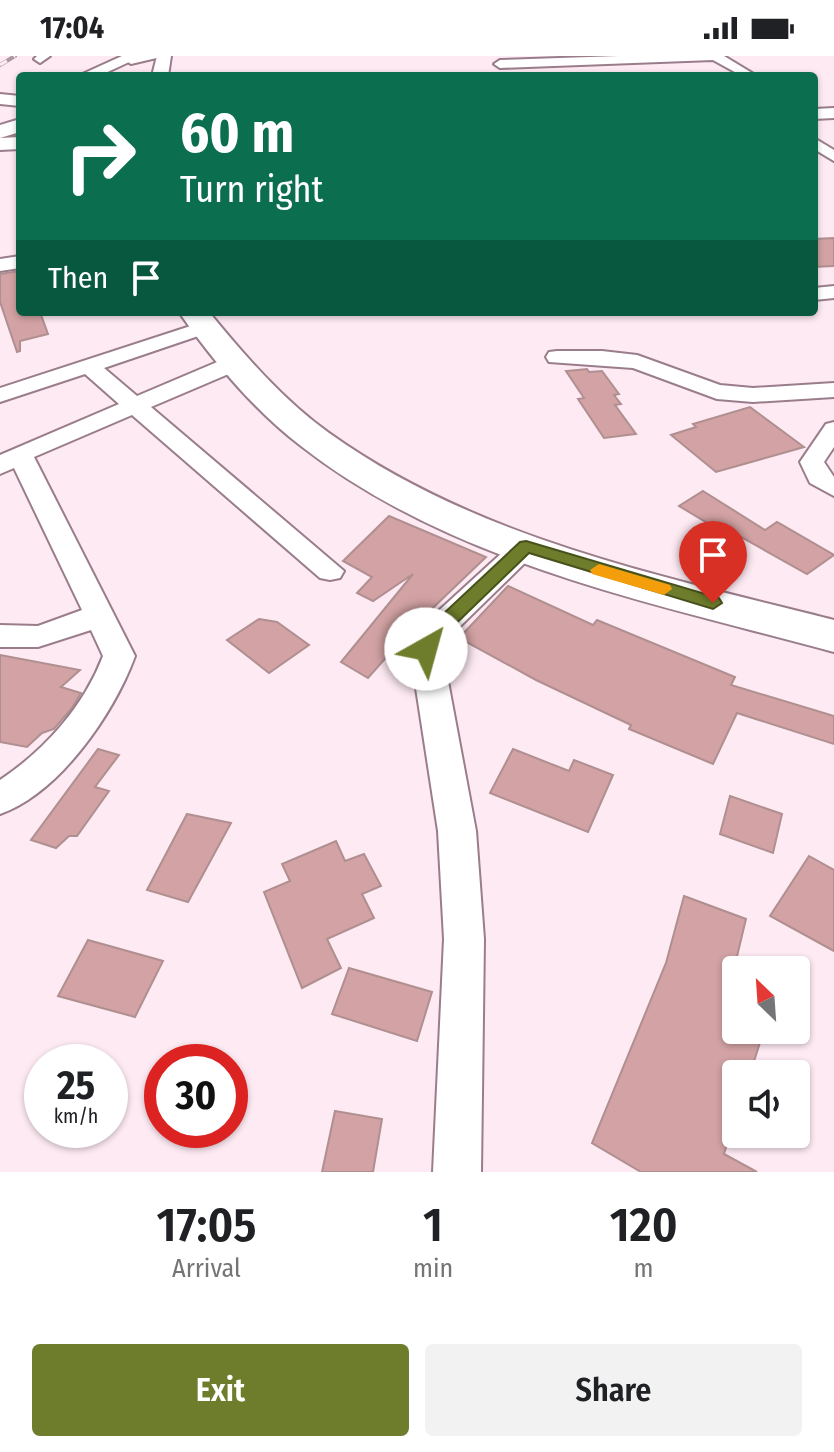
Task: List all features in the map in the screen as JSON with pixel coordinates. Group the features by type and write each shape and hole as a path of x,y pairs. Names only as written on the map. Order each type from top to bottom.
{"highway":[{"path":"205,317 237,362 281,412 316,441 358,469 468,525 652,586 834,636"},
{"path":"205,317 306,407 388,467 441,495 510,525 597,552 834,614"}],"main road":[{"path":"82,72 128,57"},
{"path":"95,72 128,57"}],"street":[{"path":"128,57 162,56"},
{"path":"500,64 714,56 744,72"},
{"path":"0,395 88,366 205,317"},
{"path":"557,357 602,357 637,362 717,392 753,395 834,390"},
{"path":"0,799 21,786 91,715 114,674 119,656 99,615 10,460 237,362"},
{"path":"88,366 330,571"},
{"path":"834,429 812,462 819,478 834,488"},
{"path":"457,1172 464,939 457,831 426,649 433,634 526,546"},
{"path":"0,636 14,639 38,637 99,615"}],"building":[{"path":"834,238 834,266 818,267 818,239"},
{"path":"16,272 16,316 41,316 48,334 20,341 20,351 17,352 0,302 0,274"},
{"path":"587,369 589,372 602,371 619,394 614,395 621,404 615,405 636,434 604,438 578,399 584,398 566,371"},
{"path":"750,407 804,447 716,472 671,435 696,427 693,424"},
{"path":"703,491 765,530 777,522 834,555 807,574 741,537 736,540 679,506"},
{"path":"389,516 486,557 414,626 368,678 341,662 413,574 373,601 357,593 372,577 343,561"},
{"path":"508,586 593,625 597,620 735,677 731,685 834,716 834,744 737,713 713,764 629,729 631,725 536,680 459,638"},
{"path":"259,619 277,622 309,645 269,673 227,640"},
{"path":"0,655 80,670 61,687 81,693 72,708 54,729 42,733 27,747 0,742"},
{"path":"98,749 119,755 95,787 109,791 77,836 69,836 56,848 31,840"},
{"path":"513,749 569,771 574,760 613,775 588,832 490,793"},
{"path":"730,796 782,814 773,853 720,834"},
{"path":"187,814 231,823 188,902 147,890"},
{"path":"336,841 345,861 364,854 381,886 362,894 374,918 327,939 341,968 302,988 264,892 290,881 282,864"},
{"path":"809,856 834,870 834,951 770,916"},
{"path":"684,896 746,919 737,956 722,956 722,1044 760,1044 754,1060 722,1060 722,1148 726,1148 724,1154 757,1172 641,1172 592,1143 666,963"},
{"path":"88,940 163,961 135,1017 58,996"},
{"path":"349,968 432,992 417,1041 332,1014"},
{"path":"335,1111 382,1119 373,1172 322,1172"}],"railway":[{"path":"0,65 15,56"}],"slow traffic":[{"path":"599,570 664,589"}],"route":[{"path":"426,649 433,634 526,546 713,603"}]}
